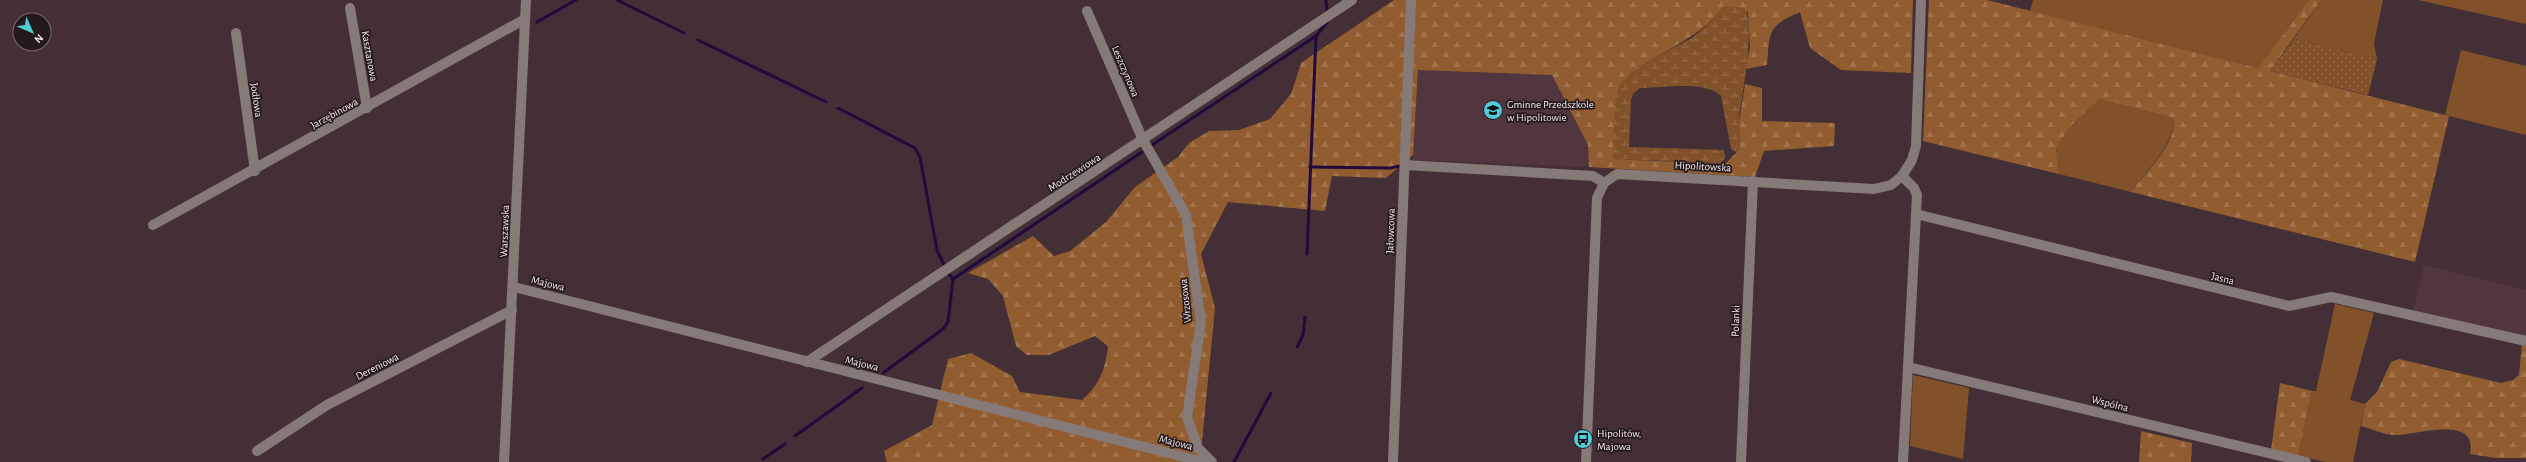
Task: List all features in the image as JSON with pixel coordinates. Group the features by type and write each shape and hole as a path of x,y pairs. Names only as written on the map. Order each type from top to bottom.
{"street":[{"name":"Warszawska","path":"504,462 514,287 526,0"},
{"name":"Modrzewiowa","path":"807,362 1352,0"},
{"name":"Jałowcowa","path":"1393,462 1411,0"},
{"name":"Hipolitowska","path":"1604,183 1617,174 1874,189 1890,185 1902,176 1912,160 1916,146 1922,0"},
{"name":"Kasztanowa","path":"350,8 367,108"},
{"name":"Leszczynowa","path":"1087,11 1143,140"},
{"name":"Jarzębinowa","path":"153,225 255,171 525,19"},
{"name":"Jodłowa","path":"236,33 255,171"},
{"name":"Wrzosowa","path":"1143,140 1186,215 1201,322 1187,417 1198,448 1212,462"},
{"path":"1405,165 1593,176 1604,183 1597,198 1586,462"},
{"path":"1902,176 1914,188 1917,195 1903,462"},
{"name":"Polanki","path":"1741,462 1753,181"},
{"name":"Jasna","path":"1916,214 2289,306 2331,297 2526,341"},
{"name":"Majowa","path":"514,287 1204,462"},
{"name":"Dereniowa","path":"257,451 327,405 512,310"},
{"name":"Wspólna","path":"1908,367 2306,462"}],"shaded area":[{"name":"Gminne Przedszkole w Hipolitowie","path":"1418,70 1552,75 1588,145 1589,167 1413,160"},
{"path":"2424,265 2526,290 2526,336 2413,311"}],"green space":[{"path":"1394,0 1913,0 1911,73 1841,70 1810,48 1800,12 1781,22 1772,31 1767,65 1745,69 1750,47 1748,12 1724,6 1716,16 1698,32 1642,66 1618,91 1613,159 1725,164 1740,149 1739,123 1745,84 1762,88 1762,121 1835,123 1834,146 1764,151 1755,177 1589,167 1588,145 1552,75 1418,70 1413,155 1386,178 1332,176 1325,211 1228,202 1201,254 1215,308 1200,462 887,462 884,451 932,425 948,359 971,353 1012,376 1020,392 1082,400 1101,376 1108,346 1095,336 1049,355 1027,355 1016,346 1003,296 988,279 968,273 1033,236 1054,256 1070,251 1106,222 1135,187 1178,157 1189,143 1209,131 1239,130 1270,119 1291,94 1301,63"},
{"path":"1929,0 1987,0 2258,68 2309,0 2321,0 2270,71 2449,116 2415,262 2131,192 2159,158 2165,148 2173,128 2174,118 2099,99 2071,126 2056,148 2059,174 1923,141"},
{"path":"2033,0 2309,0 2258,68 2030,11"},
{"path":"2321,0 2383,0 2374,43 2377,59 2294,39"},
{"path":"2418,0 2526,0 2526,24"},
{"path":"1724,6 1744,8 1748,16 1749,44 1739,121 1740,149 1737,152 1731,149 1721,96 1714,91 1694,86 1640,88 1633,94 1631,100 1629,147 1724,150 1725,158 1721,163 1613,159 1614,116 1617,92 1621,83 1639,67 1693,37 1710,23"},
{"path":"2294,39 2377,59 2368,95 2270,71"},
{"path":"2461,50 2526,66 2526,135 2445,115"},
{"path":"2099,99 2174,118 2173,128 2164,148 2158,158 2131,192 2059,174 2056,148 2071,126"},
{"path":"2335,304 2374,313 2350,400 2365,404 2353,462 2326,462 2298,456 2312,391 2316,391"},
{"path":"2522,344 2526,345 2526,458 2496,458 2470,454 2470,442 2465,434 2456,430 2430,430 2393,435 2361,426 2365,404 2377,392 2391,362 2399,359 2501,383 2513,380 2519,375"},
{"path":"1913,375 1969,388 1963,459 1910,446"},
{"path":"2280,383 2312,391 2298,456 2271,450"},
{"path":"2141,431 2192,443 2191,462 2139,462"}],"waterway":[{"path":"537,22 576,0"},
{"path":"617,0 684,33"},
{"path":"1326,0 1327,10"},
{"path":"1152,145 1316,36 1328,21"},
{"path":"1307,254 1316,36"},
{"path":"698,40 826,102"},
{"path":"838,108 915,148 920,157 937,250 944,265"},
{"path":"953,279 1142,152"},
{"path":"1310,167 1390,168 1400,166"},
{"path":"883,373 943,329 948,322 953,279 949,274"},
{"path":"1297,347 1303,335 1305,317"},
{"path":"795,436 862,388"},
{"path":"1234,462 1271,393"},
{"path":"763,459 785,444"}],"place":[{"name":"Gminne Przedszkole w Hipolitowie","path":"1493,110"},
{"name":"Hipolitów, Majowa","path":"1583,439"}]}
